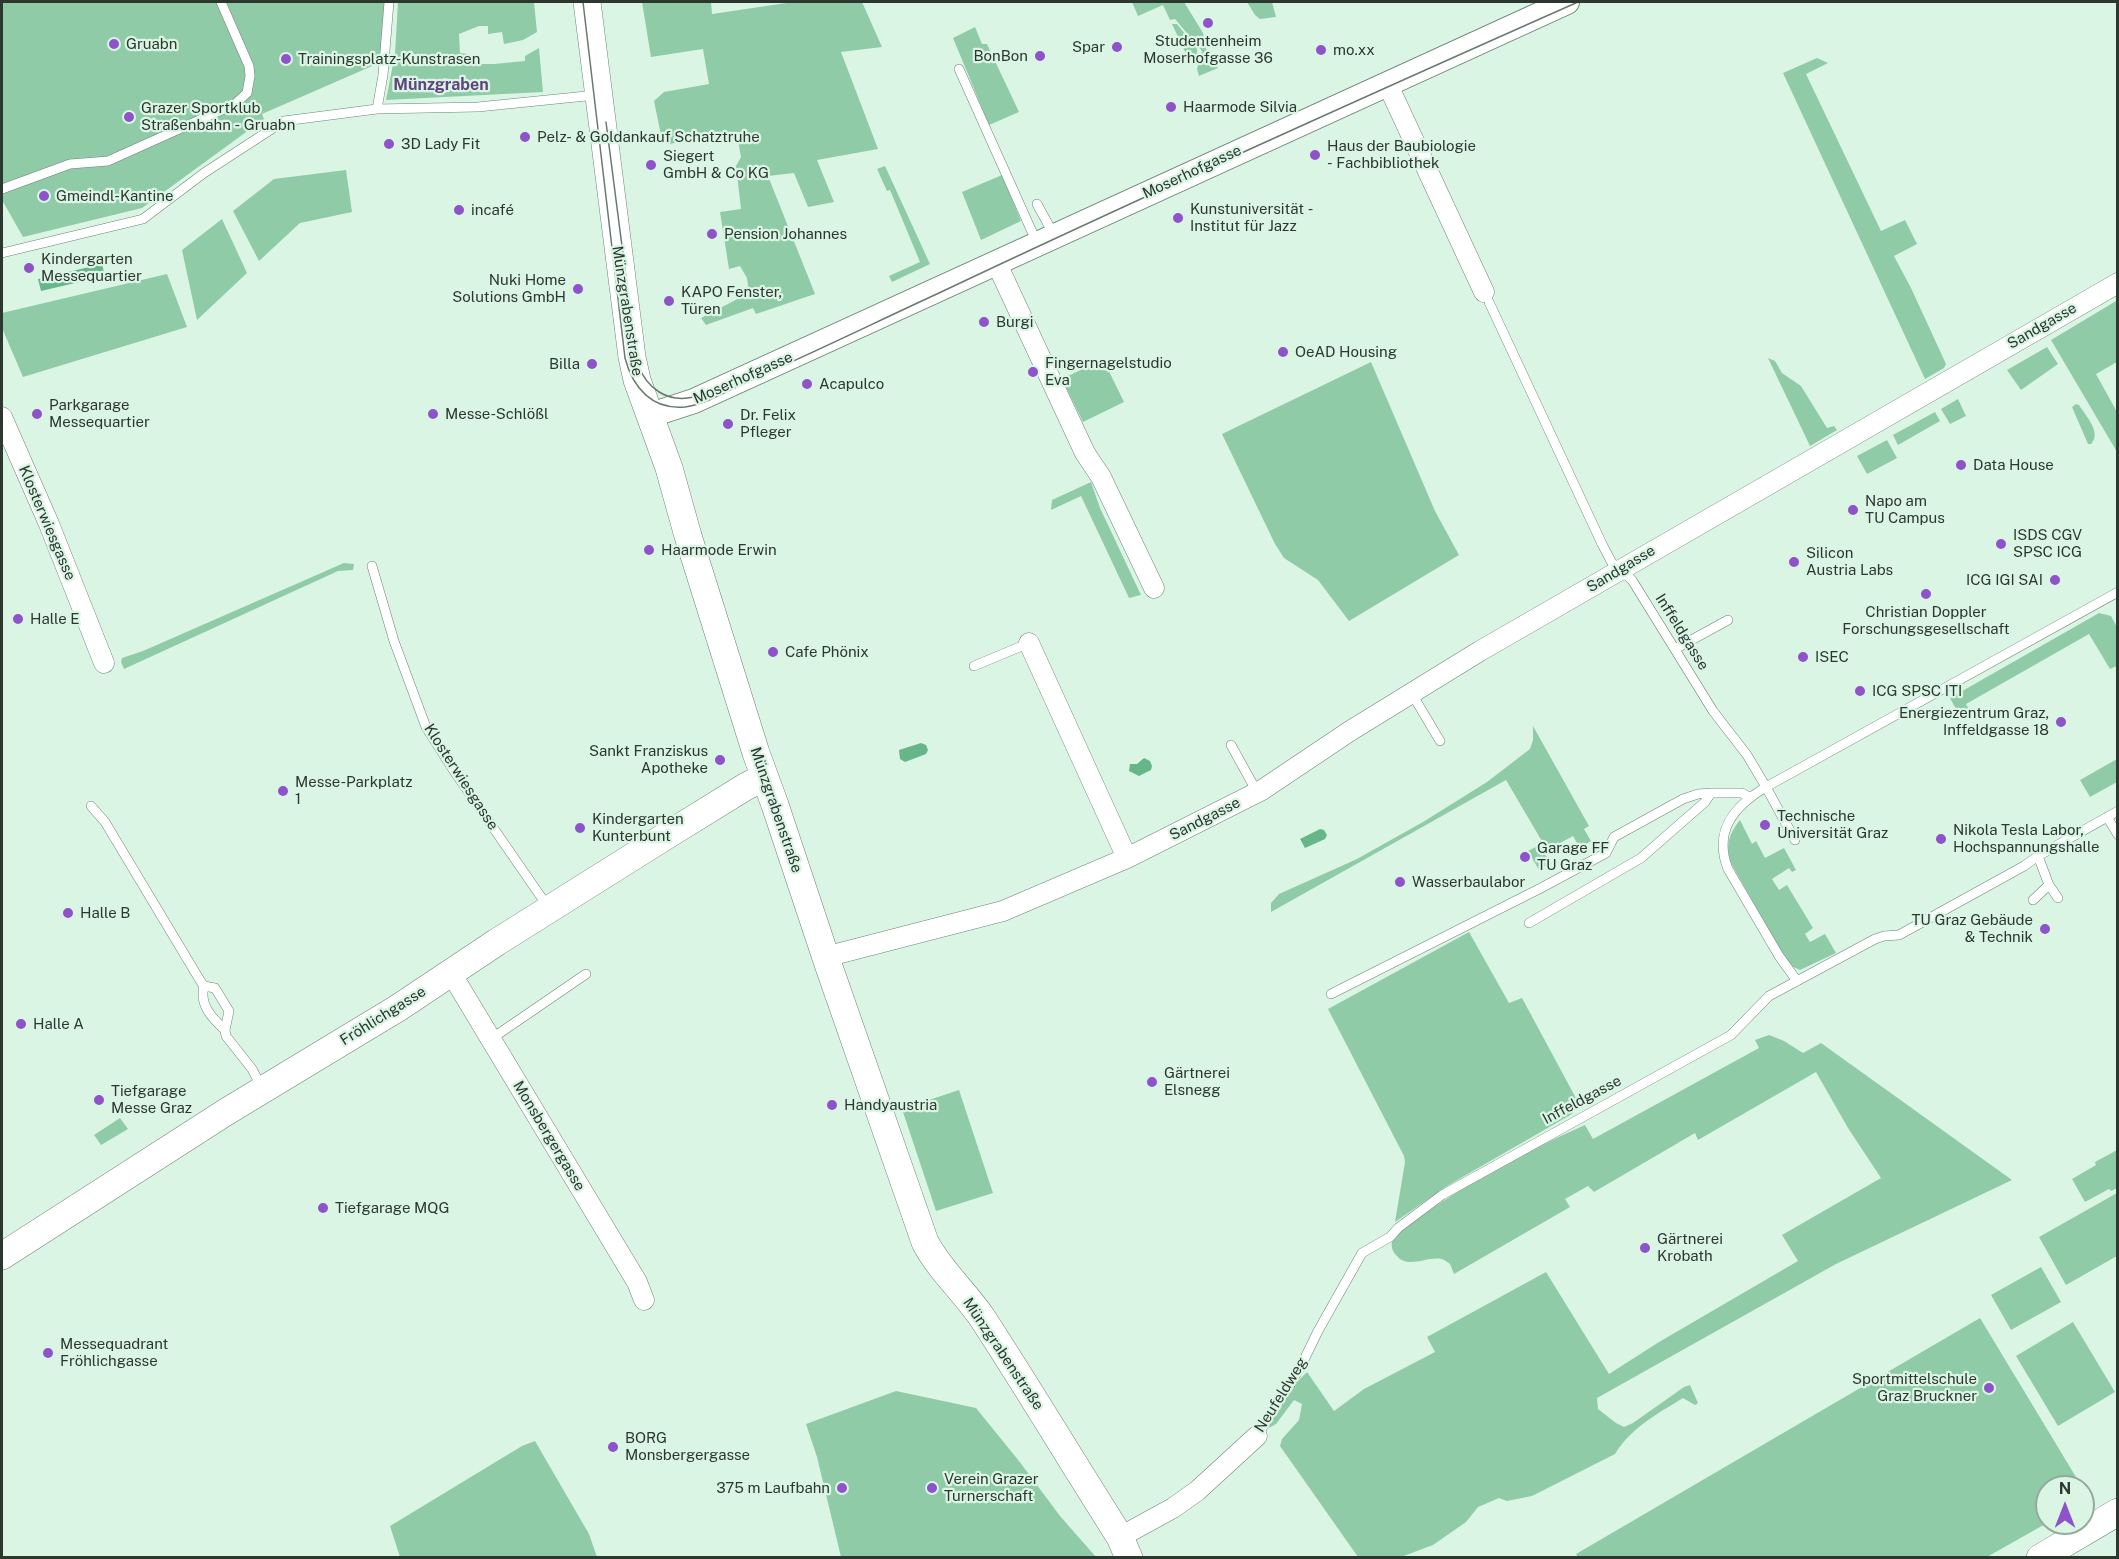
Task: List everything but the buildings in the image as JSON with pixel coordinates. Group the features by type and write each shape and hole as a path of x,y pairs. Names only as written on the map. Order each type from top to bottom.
{"main road":[{"name":"Münzgrabenstraße","path":"587,2 632,357 637,380 651,415 764,777 825,957 918,1221 933,1257 978,1312 1124,1547"},
{"name":"Fröhlichgasse","path":"2,1256 263,1090 358,1033 712,807 764,777"},
{"path":"2040,1557 2118,1512"}],"street":[{"name":"Moserhofgasse","path":"651,415 694,401 1567,2"},
{"path":"1387,83 1487,297"},
{"path":"996,261 1085,453 1101,477 1154,588"},
{"name":"Sandgasse","path":"825,957 1003,911 1127,858 1257,792 1350,731 1480,651 2118,283"},
{"name":"Klosterwiesgasse","path":"2,417 49,524 104,663"},
{"path":"1029,643 1127,858"},
{"name":"Monsbergergasse","path":"451,973 638,1282 644,1300"},
{"name":"Neufeldweg","path":"1124,1547 1197,1491 1257,1436"}],"lane":[{"path":"2,189 70,164 108,161 235,104 247,93 249,66 221,2"},
{"path":"377,109 383,75 389,2"},
{"path":"959,69 1046,239"},
{"path":"2,253 143,219 204,173 284,121 377,109 478,107 598,95"},
{"path":"1037,204 1046,239"},
{"name":"Inffeldgasse","path":"1487,297 1612,563 1632,580 1713,711 1747,754 1795,840"},
{"name":"Klosterwiesgasse","path":"372,567 394,641 426,727 550,909"},
{"path":"1797,981 1779,956 1728,869 1723,855 1723,835 1733,816 1749,797 2118,592"},
{"path":"1675,649 1728,620"},
{"path":"974,666 1029,643"},
{"path":"1412,694 1440,741"},
{"path":"1231,745 1257,792"},
{"path":"1331,994 1606,853 1614,837 1683,800 1698,794 1711,793 1742,794 1749,797"},
{"path":"1529,923 1641,858 1705,802 1711,793"},
{"path":"92,806 105,822 204,986 202,994 211,1017 225,1030"},
{"name":"Inffeldgasse","path":"1379,1243 1442,1195 1731,1035 1769,996 1875,939 1899,935 2118,811"},
{"path":"2107,817 2118,835"},
{"path":"2038,856 2049,885 2058,897"},
{"path":"2033,900 2049,885"},
{"path":"491,1039 586,974"},
{"path":"204,986 215,988 229,1011 226,1036 252,1070 263,1090"},
{"name":"Neufeldweg","path":"1257,1436 1301,1366 1362,1253 1379,1243"}],"shaded area":[{"name":"Grazer Sportklub Straßenbahn - Gruabn","path":"2,2 385,2 384,32 379,63 262,114 264,119 142,208 23,237 2,200"},
{"path":"398,2 534,2 537,32 523,40 504,44 502,32 488,34 488,26 479,26 459,34 460,53 469,54 469,64 494,64 525,61 525,56 539,48 543,92 386,100 395,54"},
{"path":"642,2 711,2 712,14 793,2 862,2 882,47 841,52 878,149 817,160 834,202 808,207 794,173 768,176 815,294 756,314 753,308 706,325 701,318 749,293 747,278 740,266 729,269 720,212 741,209 736,166 741,157 737,135 668,144 662,140 654,101 664,92 709,84 703,49 651,57"},
{"path":"1132,2 1184,2 1203,33 1206,49 1218,68 1199,76 1197,69 1202,51 1175,19 1170,20 1163,5 1138,16"},
{"path":"1247,2 1272,2 1276,17 1260,19"},
{"path":"1172,24 1177,24 1197,49 1197,55 1188,58"},
{"path":"975,27 982,44 987,44 1019,112 989,125 953,38"},
{"path":"1817,58 1828,63 1806,74 1881,231 1905,220 1917,244 1894,256 1946,364 1944,368 1925,379 1783,73"},
{"path":"885,166 930,264 892,282 889,276 920,262 890,190 887,191 877,169"},
{"path":"346,170 352,212 300,223 259,261 233,211 274,179"},
{"path":"1002,175 1021,221 981,240 962,192"},
{"path":"222,219 247,273 197,320 182,250"},
{"path":"102,264 105,276 41,291 38,279"},
{"path":"167,274 187,327 23,377 2,328 2,313"},
{"path":"2116,301 2117,362 2096,374 2117,412 2117,452 2051,340"},
{"path":"2047,347 2058,364 2021,390 2007,370"},
{"path":"1768,358 1775,361 1782,373 1801,386 1827,428 1834,426 1837,430 1810,446"},
{"path":"1103,359 1124,402 1083,422 1062,379"},
{"path":"1371,362 1435,511 1459,555 1349,621 1318,580 1284,558 1222,434"},
{"path":"1958,399 1966,416 1950,424 1941,409"},
{"path":"2076,404 2089,419 2094,430 2094,440 2091,444 2088,444 2072,407"},
{"path":"1935,412 1940,421 1898,445 1893,435"},
{"path":"1887,440 1897,458 1867,474 1857,456"},
{"path":"1091,482 1100,508 1141,595 1129,598 1081,496 1051,510 1052,500"},
{"path":"344,563 354,564 353,570 338,571 124,669 122,658 143,651"},
{"path":"2099,613 2111,616 2117,627 2117,666 2110,669 2089,634 1966,704 1972,715 1962,720 1950,698"},
{"path":"1533,726 1589,826 1584,829 1591,841 1580,848 1573,836 1544,852 1550,863 1539,870 1528,851 1543,843 1506,780 1271,912 1271,903 1279,894 1357,859 1423,822 1487,782 1530,749 1533,740"},
{"path":"921,743 926,745 928,750 926,754 905,762 900,759 899,750"},
{"path":"1144,758 1150,761 1151,770 1139,776 1129,771 1130,764 1137,764"},
{"path":"2117,759 2117,782 2090,797 2080,780"},
{"path":"1740,820 1752,844 1756,841 1765,858 1784,848 1796,870 1792,872 1789,868 1772,879 1779,890 1787,885 1813,928 1805,934 1810,942 1825,934 1836,953 1800,970 1789,965 1732,865 1729,841"},
{"path":"1320,829 1324,830 1327,835 1325,839 1305,848 1300,839"},
{"path":"1469,932 1509,1003 1522,998 1577,1100 1577,1107 1572,1114 1447,1186 1395,1222 1405,1162 1404,1156 1328,1009"},
{"path":"1769,1035 1803,1053 1821,1043 2012,1180 1836,1264 1597,1398 1598,1409 1624,1427 1690,1385 1698,1403 1695,1405 1683,1398 1673,1404 1637,1429 1615,1454 1532,1496 1507,1501 1499,1498 1478,1507 1466,1522 1433,1545 1401,1557 1358,1557 1280,1446 1282,1439 1299,1420 1302,1404 1294,1400 1276,1424 1267,1429 1293,1386 1307,1372 1334,1411 1364,1389 1435,1352 1427,1337 1546,1272 1609,1374 1659,1342 1798,1261 1782,1235 1881,1178 1848,1128 1816,1072 1698,1140 1695,1133 1594,1192 1588,1186 1565,1199 1570,1207 1454,1274 1450,1264 1443,1259 1406,1262 1393,1251 1393,1237 1438,1204 1486,1175 1585,1125 1593,1139 1759,1048 1755,1040"},
{"path":"959,1090 993,1193 936,1211 902,1109"},
{"path":"120,1118 128,1129 101,1145 94,1135"},
{"path":"2117,1150 2117,1188 2111,1191 2109,1189 2085,1202 2072,1179 2096,1165 2095,1162"},
{"path":"2117,1193 2117,1256 2066,1285 2039,1237"},
{"path":"2041,1267 2061,1302 2011,1330 1991,1295"},
{"name":"Sportmittelschule Graz Bruckner","path":"1980,1318 2075,1475 2035,1475 2035,1530 1987,1557 1578,1557 1576,1554"},
{"path":"2073,1322 2115,1392 2058,1426 2016,1356"},
{"name":"Verein Grazer Turnerschaft","path":"896,1391 976,1408 1060,1516 1096,1557 841,1557 817,1457 806,1424"},
{"path":"535,1441 589,1534 597,1557 400,1557 390,1526 522,1446"}],"tram line":[{"path":"583,2 625,358 633,379 646,395 654,401 673,407 685,407 718,396 1177,182 1578,2"},
{"path":"606,122 637,363 646,380 659,392 675,398 694,397"}],"place":[{"name":"Studentenheim Moserhofgasse 36","path":"1208,23"},
{"name":"Gruabn","path":"114,44"},
{"name":"Spar","path":"1117,47"},
{"name":"mo.xx","path":"1321,50"},
{"name":"BonBon","path":"1040,56"},
{"name":"Trainingsplatz-Kunstrasen","path":"286,59"},
{"name":"Haarmode Silvia","path":"1171,107"},
{"name":"Grazer Sportklub Straßenbahn - Gruabn","path":"129,117"},
{"name":"Pelz- & Goldankauf Schatztruhe","path":"525,137"},
{"name":"3D Lady Fit","path":"389,144"},
{"name":"Haus der Baubiologie - Fachbibliothek","path":"1315,155"},
{"name":"Siegert GmbH & Co KG","path":"651,165"},
{"name":"Gmeindl-Kantine","path":"44,196"},
{"name":"incafé","path":"459,210"},
{"name":"Kunstuniversität - Institut für Jazz","path":"1178,218"},
{"name":"Pension Johannes","path":"712,234"},
{"name":"Kindergarten Messequartier","path":"29,268"},
{"name":"Nuki Home Solutions GmbH","path":"578,289"},
{"name":"KAPO Fenster, Türen","path":"669,301"},
{"name":"Burgi","path":"984,322"},
{"name":"OeAD Housing","path":"1283,352"},
{"name":"Billa","path":"592,364"},
{"name":"Fingernagelstudio Eva","path":"1033,372"},
{"name":"Acapulco","path":"807,384"},
{"name":"Parkgarage Messequartier","path":"37,414"},
{"name":"Messe-Schlößl","path":"433,414"},
{"name":"Dr. Felix Pfleger","path":"728,424"},
{"name":"Data House","path":"1961,465"},
{"name":"Napo am TU Campus","path":"1853,510"},
{"name":"ISDS CGV SPSC ICG","path":"2001,544"},
{"name":"Haarmode Erwin","path":"649,550"},
{"name":"Silicon Austria Labs","path":"1794,562"},
{"name":"ICG IGI SAI","path":"2055,580"},
{"name":"Christian Doppler Forschungsgesellschaft","path":"1926,594"},
{"name":"Halle E","path":"18,619"},
{"name":"Cafe Phönix","path":"773,652"},
{"name":"ISEC","path":"1803,657"},
{"name":"ICG SPSC ITI","path":"1860,691"},
{"name":"Energiezentrum Graz, Inffeldgasse 18","path":"2061,722"},
{"name":"Sankt Franziskus Apotheke","path":"720,760"},
{"name":"Messe-Parkplatz 1","path":"283,791"},
{"name":"Technische Universität Graz","path":"1765,825"},
{"name":"Kindergarten Kunterbunt","path":"580,828"},
{"name":"Nikola Tesla Labor, Hochspannungshalle","path":"1941,839"},
{"name":"Garage FF TU Graz","path":"1525,857"},
{"name":"Wasserbaulabor","path":"1400,882"},
{"name":"Halle B","path":"68,913"},
{"name":"TU Graz Gebäude & Technik","path":"2045,929"},
{"name":"Halle A","path":"21,1024"},
{"name":"Gärtnerei Elsnegg","path":"1152,1082"},
{"name":"Tiefgarage Messe Graz","path":"99,1100"},
{"name":"Handyaustria","path":"832,1105"},
{"name":"Tiefgarage MQG","path":"323,1208"},
{"name":"Gärtnerei Krobath","path":"1645,1248"},
{"name":"Messequadrant Fröhlichgasse","path":"48,1353"},
{"name":"Sportmittelschule Graz Bruckner","path":"1989,1388"},
{"name":"BORG Monsbergergasse","path":"613,1447"},
{"name":"375 m Laufbahn","path":"842,1488"},
{"name":"Verein Grazer Turnerschaft","path":"932,1488"}],"district":[{"name":"Münzgraben","path":"441,85"}]}
